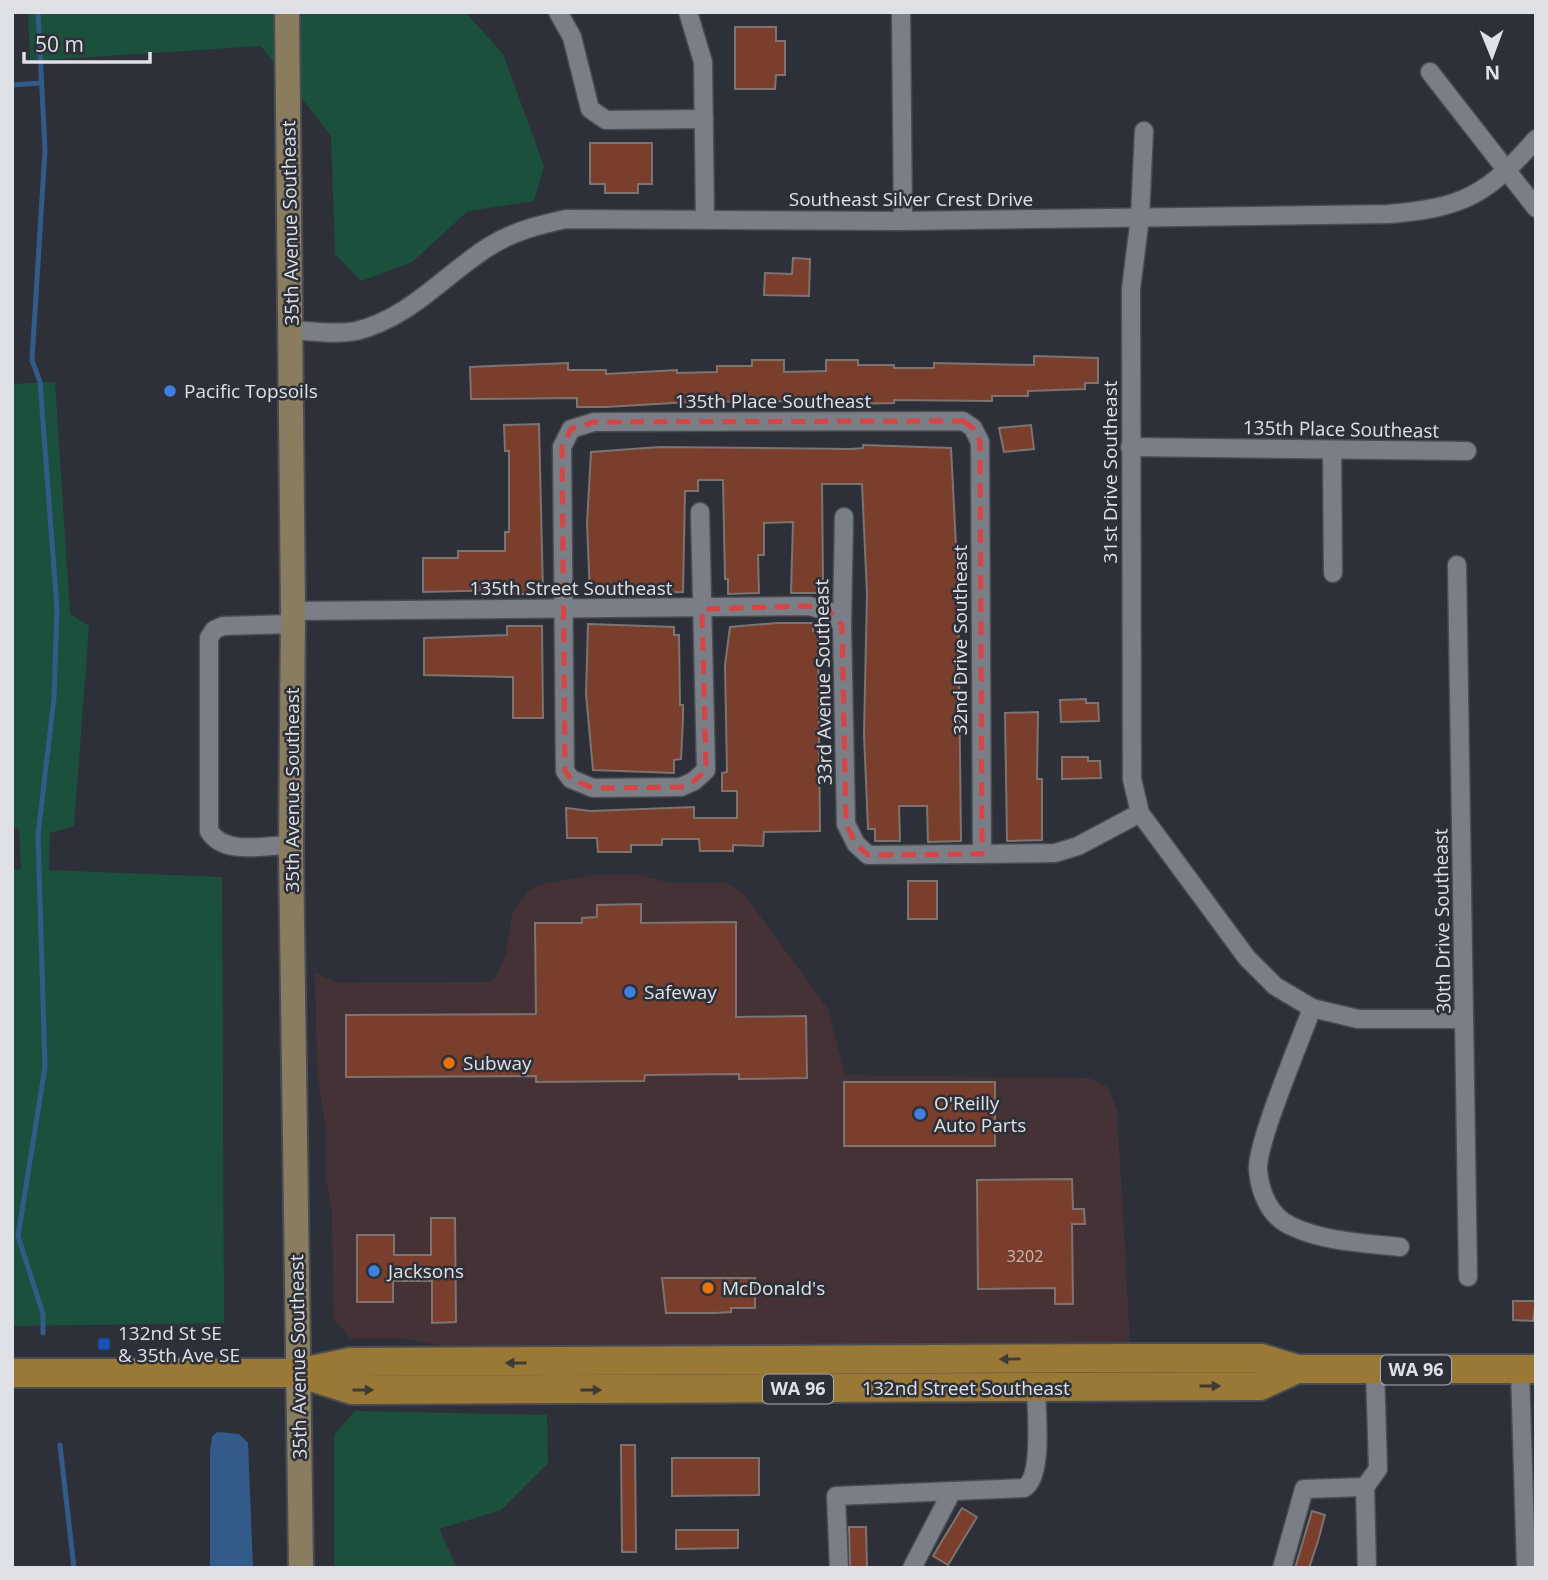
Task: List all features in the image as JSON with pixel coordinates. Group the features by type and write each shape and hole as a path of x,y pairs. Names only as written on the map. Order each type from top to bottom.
{"main road":[{"name":"132nd Street Southeast","path":"12,1373 298,1373 349,1362 1184,1358 1261,1358 1297,1370 1528,1370"},
{"path":"1035,1387 1066,1373 1165,1372 1184,1358"},
{"path":"803,1389 818,1375 921,1374 929,1371 938,1359"},
{"path":"651,1390 668,1377 786,1374 818,1360"},
{"name":"132nd Street Southeast","path":"298,1373 352,1391 1260,1386 1297,1370"}],"street":[{"name":"35th Avenue Southeast","path":"287,12 293,618 291,845 301,1568"},
{"path":"558,12 572,37 590,109 606,120 704,119"},
{"path":"688,12 703,62 705,220"},
{"path":"901,12 903,221"},
{"path":"1430,72 1536,208"},
{"name":"31st Drive Southeast","path":"1140,813 1132,779 1130,447 1131,289 1140,218 1144,131"},
{"name":"Southeast Silver Crest Drive","path":"291,330 354,331 387,319 425,297 490,246 526,228 566,219 903,221 1388,214 1432,211 1483,191 1506,172 1536,139"},
{"name":"135th Place Southeast","path":"562,607 562,447 571,429 594,422 922,421 963,421 973,428"},
{"name":"32nd Drive Southeast","path":"973,428 980,442 982,854"},
{"name":"135th Place Southeast","path":"1130,447 1467,451"},
{"path":"1332,450 1333,573"},
{"path":"562,607 565,771 571,779 593,788 681,787 694,781 706,770 700,512"},
{"name":"33rd Avenue Southeast","path":"844,517 842,625 846,824 856,844 868,855 982,854"},
{"name":"30th Drive Southeast","path":"1457,565 1468,1277"},
{"name":"135th Street Southeast","path":"291,845 226,846 215,841 209,831 209,638 214,630 223,626 293,618 562,607 702,609 808,606 830,612 842,625"},
{"path":"982,854 1055,853 1078,846 1140,813 1247,958 1275,986 1312,1008 1358,1019 1464,1019"},
{"path":"1312,1008 1257,1167 1266,1204 1289,1225 1329,1239 1400,1247"},
{"path":"1367,1568 1365,1487 1378,1469 1375,1370"},
{"path":"1526,1568 1528,1370"},
{"path":"839,1568 836,1496 1024,1488 1031,1484 1036,1471 1035,1387"},
{"path":"1282,1568 1304,1489 1365,1487"},
{"path":"912,1568 951,1491"}],"highlighted area":[{"path":"963,421 973,428 980,442 982,854 868,855 856,844 846,824 842,625 830,612 809,606 702,609 706,770 694,781 681,787 593,788 571,779 565,771 562,447 571,429 594,422"}],"shaded area":[{"path":"597,875 639,875 670,883 727,883 744,894 828,1009 845,1075 1088,1078 1107,1086 1117,1109 1130,1342 448,1347 405,1339 351,1339 333,1318 332,1210 326,1180 326,1131 317,1070 315,973 338,983 487,982 496,977 506,954 513,911 529,890 542,884"}],"green space":[{"path":"28,12 465,12 503,54 544,166 534,201 468,211 412,262 361,281 335,254 331,136 261,46 30,61"},
{"path":"55,382 70,614 89,626 74,826 50,833 49,870 222,877 224,1323 12,1326 12,870 21,869 19,829 12,828 12,384"},
{"path":"355,1411 547,1415 548,1463 501,1510 439,1529 457,1568 334,1568 334,1435"}],"water":[{"path":"217,1432 239,1434 248,1443 253,1568 210,1568 210,1451 212,1437"}],"building":[{"path":"735,27 776,27 776,41 785,41 785,75 776,75 775,89 735,89"},
{"path":"590,143 652,143 652,184 638,184 638,193 605,193 605,184 590,184"},
{"path":"793,258 810,259 809,296 764,295 765,273 792,274"},
{"path":"1034,356 1098,358 1098,383 1085,383 1085,389 1028,391 1028,396 992,396 992,401 894,400 894,403 807,405 807,402 790,401 690,402 577,407 577,398 471,399 470,367 568,363 568,370 606,370 606,374 677,370 677,373 717,372 717,366 752,366 752,360 784,360 784,372 826,371 826,360 858,360 858,365 894,365 894,368 934,368 934,363 1034,365"},
{"path":"539,424 543,594 505,594 505,590 423,592 423,558 458,558 458,551 505,551 505,532 509,532 509,451 505,451 504,425"},
{"path":"1031,425 1034,449 1004,452 999,428"},
{"path":"863,445 951,448 958,585 961,841 928,842 927,806 899,806 900,841 875,841 875,829 868,829 864,734 867,594 862,484 822,484 823,580 817,580 817,593 791,593 793,522 764,523 764,555 758,555 759,593 728,594 728,579 725,579 723,480 698,480 698,491 685,491 683,592 590,595 587,523 591,452 660,447 851,449 863,448"},
{"path":"813,623 813,631 818,631 820,831 764,832 763,846 733,845 733,851 700,851 699,839 662,839 662,845 631,845 631,852 598,852 597,838 567,838 566,808 591,811 694,807 694,818 737,818 737,791 722,791 722,773 727,772 725,665 730,627"},
{"path":"588,624 674,627 674,635 679,635 680,705 683,705 683,719 681,759 674,760 674,773 593,770 586,694"},
{"path":"507,626 542,626 543,718 513,718 513,677 424,675 424,638 507,635"},
{"path":"1086,699 1086,703 1098,703 1099,721 1061,722 1060,700"},
{"path":"1038,712 1037,779 1042,779 1042,840 1007,841 1005,713"},
{"path":"1062,757 1088,757 1088,761 1100,761 1101,778 1062,779"},
{"path":"908,881 937,881 937,919 908,919"},
{"path":"641,904 641,923 736,922 736,1017 806,1016 807,1078 739,1079 739,1074 645,1075 644,1081 536,1082 536,1076 346,1077 346,1015 536,1014 535,923 582,923 582,918 597,917 597,905"},
{"name":"O'Reilly Auto Parts","path":"844,1082 995,1082 995,1146 844,1146"},
{"path":"1072,1179 1073,1209 1084,1209 1085,1224 1072,1224 1073,1304 1055,1304 1055,1288 978,1289 977,1180"},
{"path":"431,1218 455,1218 456,1322 432,1323 432,1281 393,1281 393,1302 357,1302 357,1235 394,1235 394,1255 431,1255"},
{"name":"McDonald's","path":"662,1278 755,1278 755,1308 731,1308 731,1312 714,1313 666,1313"},
{"path":"1513,1301 1536,1301 1533,1321 1513,1320"},
{"path":"621,1445 635,1445 636,1552 622,1552"},
{"path":"672,1458 759,1458 759,1495 672,1496"},
{"path":"962,1508 977,1517 948,1565 933,1556"},
{"path":"1312,1511 1325,1515 1318,1541 1309,1568 1295,1568"},
{"path":"849,1527 866,1527 867,1568 850,1568"},
{"path":"676,1530 738,1530 738,1548 676,1549"}],"waterway":[{"path":"38,12 45,150 32,360 40,382 57,609 54,698 38,835 45,1067 18,1236 43,1314 43,1333"},
{"path":"12,85 41,83"},
{"path":"60,1445 74,1568"}],"place":[{"name":"Pacific Topsoils","path":"170,391"},
{"name":"Safeway","path":"630,992"},
{"name":"Subway","path":"449,1063"},
{"name":"O'Reilly Auto Parts","path":"920,1114"},
{"name":"Jacksons","path":"374,1271"},
{"name":"McDonald's","path":"708,1288"},
{"name":"132nd St SE & 35th Ave SE","path":"104,1344"}]}
